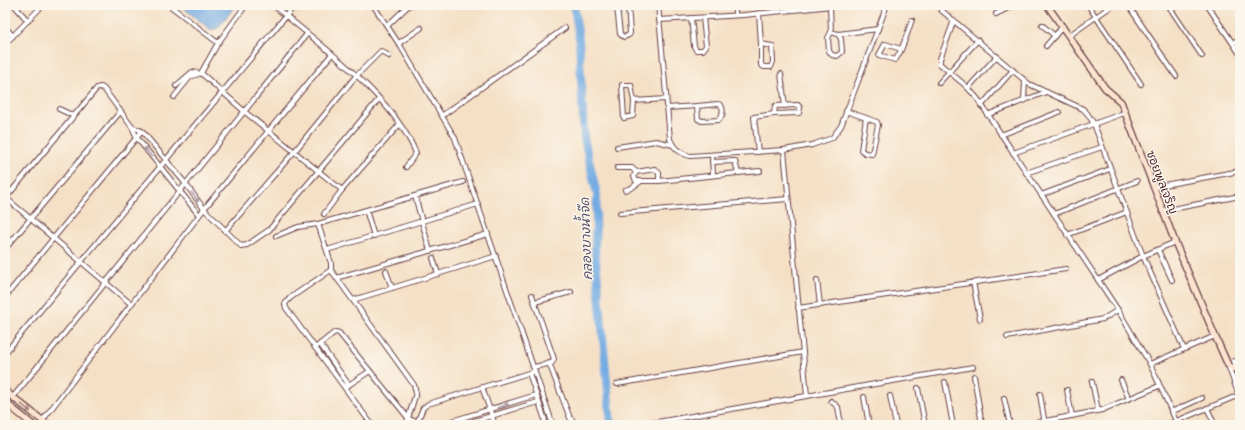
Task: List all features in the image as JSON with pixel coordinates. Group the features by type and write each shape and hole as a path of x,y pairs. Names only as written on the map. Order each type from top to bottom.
{"street":[{"path":"14,5 28,21"},
{"path":"5,44 43,5"},
{"path":"169,5 218,43"},
{"path":"174,97 190,77 199,73 218,43 246,5"},
{"path":"273,5 332,54 379,99 399,125 416,153 406,167"},
{"path":"5,353 295,5"},
{"path":"387,26 409,5"},
{"path":"618,5 620,34 624,37 629,35 630,32 628,5"},
{"path":"658,5 670,139 673,145 683,154 712,155 784,150 814,144 832,138 841,126 886,6 866,5"},
{"path":"735,15 735,5 741,5"},
{"path":"659,20 703,18 806,7 841,5"},
{"path":"996,14 1014,5"},
{"name":"ซอยพูลเจริญ","path":"1048,5 1105,88 1121,102 1124,114 1162,211 1228,364"},
{"path":"1088,5 1141,84"},
{"path":"1070,35 1113,5"},
{"path":"1128,5 1176,76"},
{"path":"1168,5 1202,56"},
{"path":"1207,5 1240,54"},
{"path":"376,6 443,115 463,157 553,425"},
{"path":"830,6 831,32 828,38 829,51 830,54 834,56 842,52 841,40 838,34"},
{"path":"941,10 1033,87 1085,110 1094,124 1143,256 1184,349"},
{"path":"759,13 761,65 764,67 771,67 773,62 772,46 761,44"},
{"path":"691,18 694,46 696,50 703,50 706,46 703,18"},
{"path":"869,52 895,60 901,49 912,20"},
{"path":"954,20 939,62 968,88 988,115 1118,310 1150,364 1176,421"},
{"path":"1042,25 1055,36"},
{"path":"1046,46 1063,26"},
{"path":"5,27 13,36"},
{"path":"399,43 421,28"},
{"path":"443,115 565,28"},
{"path":"831,32 838,34 878,29"},
{"path":"13,397 307,34"},
{"path":"1233,43 1240,38"},
{"path":"939,83 978,40"},
{"path":"879,55 885,44 901,49"},
{"path":"225,231 294,152 356,76 381,50 389,56"},
{"path":"42,421 199,214 332,54"},
{"path":"968,88 997,56"},
{"path":"981,106 1013,70"},
{"path":"176,86 192,72 199,73 318,172 342,190"},
{"path":"781,74 785,106"},
{"path":"1024,100 1025,80"},
{"path":"622,85 631,85 634,101 633,116 623,117 622,85"},
{"path":"131,304 5,199 98,88 101,87 121,111 132,127 137,138 179,192 199,214"},
{"path":"988,115 1046,92"},
{"path":"132,127 142,131 185,183 204,209 241,246 247,245 269,230 379,99"},
{"path":"634,101 666,99"},
{"path":"667,108 697,106 720,105 722,116 719,120 700,120 698,119 697,106"},
{"path":"758,152 754,117 797,113 799,111 798,105 775,106 774,114"},
{"path":"59,109 74,116"},
{"path":"5,249 121,111"},
{"path":"846,111 866,118 877,122 878,126 872,154 865,153 861,150 866,118"},
{"path":"1001,135 1059,112"},
{"path":"1013,153 1124,114"},
{"path":"324,214 342,190 399,125"},
{"path":"5,297 142,131"},
{"path":"618,147 656,141 673,145"},
{"path":"1026,173 1102,147"},
{"path":"784,150 807,396"},
{"path":"712,155 713,174"},
{"path":"712,162 735,162 738,173"},
{"path":"617,168 629,168 636,172 655,169 658,173 659,181"},
{"path":"1041,195 1110,169"},
{"path":"625,190 640,182 713,174 760,171"},
{"path":"1153,187 1240,171"},
{"path":"636,172 635,180 640,182"},
{"path":"1054,214 1137,181"},
{"path":"276,236 298,226 318,224 463,182"},
{"path":"415,196 430,251"},
{"path":"1162,211 1240,196"},
{"path":"620,213 788,199"},
{"path":"327,250 478,204"},
{"path":"366,210 374,236"},
{"path":"1067,235 1127,212"},
{"path":"318,224 331,263 331,270 414,385 416,393 406,425"},
{"path":"336,278 488,234"},
{"path":"1098,280 1143,256 1175,242"},
{"path":"1158,250 1172,280"},
{"path":"352,300 496,256"},
{"path":"433,258 438,274"},
{"path":"798,308 1066,269"},
{"path":"331,270 290,298 285,304 286,308 372,425"},
{"path":"386,271 392,288"},
{"path":"817,280 820,305"},
{"path":"973,282 980,319"},
{"path":"535,302 571,292"},
{"path":"315,348 337,332 409,419 417,424 426,405 529,373 554,359 532,295"},
{"path":"1007,337 1103,319 1118,310"},
{"path":"1150,364 1215,336"},
{"path":"320,344 349,385"},
{"path":"617,384 803,352"},
{"path":"1234,361 1240,377"},
{"path":"549,363 570,418 578,425"},
{"path":"1228,364 1238,371"},
{"path":"1167,425 1240,396 1228,364"},
{"path":"640,425 973,367"},
{"path":"344,388 370,371"},
{"path":"529,373 545,420 542,425"},
{"path":"974,376 982,425"},
{"path":"1121,380 1129,399"},
{"path":"946,382 953,425"},
{"path":"1092,382 1098,410"},
{"path":"1025,425 1045,423 1098,410 1159,386"},
{"path":"482,387 495,425"},
{"path":"918,388 924,425"},
{"path":"1067,390 1072,416"},
{"path":"5,391 48,425"},
{"path":"1040,394 1045,423"},
{"path":"453,425 452,421 536,395"},
{"path":"890,396 896,425"},
{"path":"864,397 869,425"},
{"path":"1004,398 1010,425"},
{"path":"1171,412 1202,398"},
{"path":"832,401 838,407 841,425"},
{"path":"5,402 33,425"},
{"path":"461,425 538,402"},
{"path":"1207,408 1216,425"}],"water":[{"path":"180,5 236,5 218,28 211,30"}],"waterway":[{"name":"คลองบางน้ำจืด","path":"574,5 579,39 584,138 597,195 595,249 611,425"}]}
